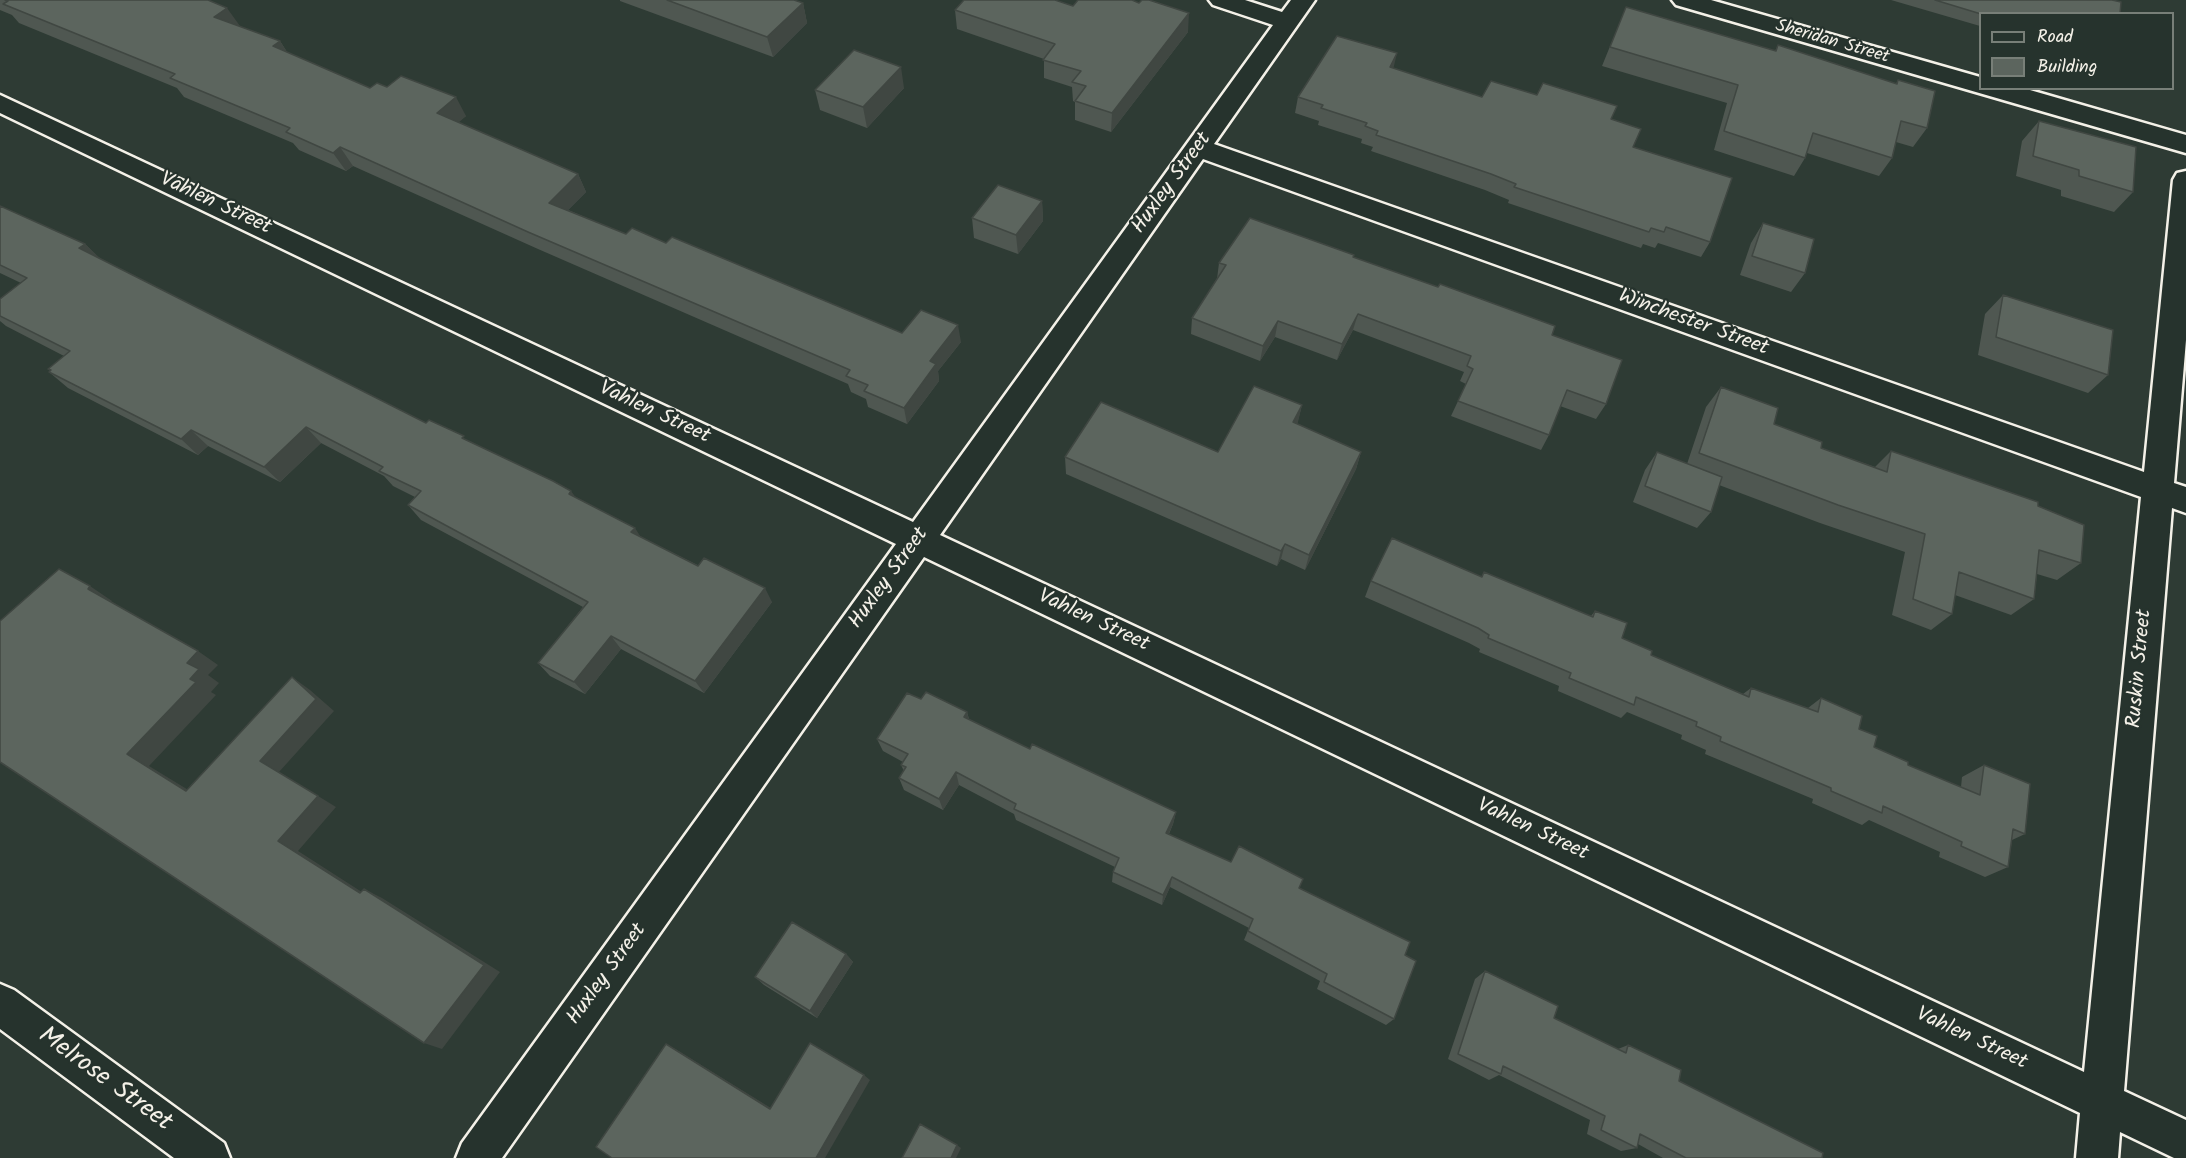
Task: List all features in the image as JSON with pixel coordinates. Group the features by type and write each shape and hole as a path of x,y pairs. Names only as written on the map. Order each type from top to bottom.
{"street":[{"path":"1221,0 1296,11"},
{"name":"Sheridan Street","path":"1684,0 1979,85"},
{"name":"Huxley Street","path":"477,1158 1296,11"},
{"path":"1999,90 2186,144"},
{"name":"Vahlen Street","path":"0,103 2186,1142"},
{"name":"Winchester Street","path":"1199,148 2172,495"},
{"name":"Ruskin Street","path":"2097,1158 2172,495 2186,180"},
{"name":"Melrose Street","path":"0,1004 209,1158"}],"building":[{"path":"5,0 208,0 227,8 214,17 280,41 273,46 370,88 377,83 387,87 401,76 456,97 437,113 578,174 549,203 626,234 632,228 666,243 672,237 902,333 921,310 958,325 930,361 936,364 904,408 864,391 868,385 846,376 850,370 528,232 340,147 333,153 286,132 290,128 170,78 175,74 3,4 8,1"},
{"path":"667,0 794,0 803,3 767,37"},
{"path":"964,0 1055,0 1073,6 1078,0 1132,0 1139,3 1142,0 1149,0 1189,13 1112,113 1075,101 1086,86 1072,82 1081,71 1043,60 1055,44 955,10"},
{"path":"1935,0 2112,0 2121,2 2120,12 1979,13"},
{"path":"1626,7 1776,51 1778,45 1897,84 1898,80 1935,91 1927,128 1901,121 1892,158 1813,133 1805,158 1724,131 1738,85 1610,47"},
{"path":"1337,36 1397,53 1390,67 1482,97 1491,81 1537,95 1543,83 1617,106 1611,119 1641,129 1633,147 1732,178 1710,242 1666,227 1664,232 1651,228 1649,232 1514,187 1516,184 1491,174 1376,135 1378,131 1365,126 1367,123 1321,108 1323,105 1298,97"},
{"path":"854,50 901,67 863,107 815,90"},
{"path":"2039,121 2136,147 2133,192 2079,176 2079,170 2033,156"},
{"path":"998,185 1042,201 1016,235 972,218"},
{"path":"0,206 85,244 79,248 426,423 429,420 553,481 571,491 569,494 635,528 631,532 698,566 704,558 765,588 695,681 611,636 574,682 538,663 588,602 408,505 421,491 379,471 383,467 306,427 264,467 191,430 181,439 49,372 51,370 48,369 70,351 0,316 0,299 27,278 0,265"},
{"path":"1250,218 1354,255 1353,257 1438,287 1440,284 1555,326 1552,335 1622,360 1606,404 1567,390 1549,435 1458,401 1473,369 1467,366 1471,356 1358,314 1342,344 1278,321 1263,346 1192,318 1226,265 1219,263"},
{"path":"1763,223 1814,239 1805,273 1752,256"},
{"path":"2003,295 2113,330 2108,375 1996,337"},
{"path":"1254,386 1302,405 1293,422 1361,452 1309,555 1285,544 1281,551 1065,457 1101,402 1218,452"},
{"path":"1721,387 1778,408 1774,424 1822,442 1821,448 1887,472 1891,451 2038,502 2038,506 2084,525 2081,563 2039,550 2034,599 1959,572 1952,614 1913,599 1925,534 1838,505 1699,453"},
{"path":"1657,452 1722,477 1711,512 1645,486"},
{"path":"1392,538 1482,577 1484,572 1593,617 1595,611 1627,623 1622,638 1652,651 1651,655 1749,697 1751,688 1818,712 1821,698 1862,716 1859,729 1877,736 1874,747 1908,762 1908,765 1980,795 1984,765 2030,784 2025,834 2013,829 2008,867 1961,846 1962,842 1883,806 1882,813 1831,791 1831,788 1720,741 1721,737 1696,726 1697,722 1636,697 1634,705 1569,678 1571,673 1488,638 1489,635 1478,628 1371,581"},
{"path":"59,569 90,586 88,589 198,651 187,663 199,669 190,679 196,682 127,754 186,791 292,677 316,699 260,761 318,796 278,841 360,893 364,889 484,965 424,1043 0,762 0,621"},
{"path":"926,692 967,712 964,717 1030,749 1032,744 1176,812 1166,833 1231,862 1239,846 1303,879 1299,888 1410,942 1405,955 1416,961 1394,1019 1324,982 1327,974 1248,931 1253,919 1172,877 1163,895 1113,872 1119,858 1014,809 1016,804 956,772 939,799 899,778 906,767 901,765 908,754 877,739 907,693 921,699"},
{"path":"792,922 846,954 810,1011 755,977"},
{"path":"1485,971 1558,1006 1554,1018 1626,1053 1628,1045 1681,1070 1679,1081 1823,1153 1822,1158 1686,1158 1640,1134 1637,1148 1601,1130 1605,1116 1503,1066 1501,1074 1458,1054"},
{"path":"810,1043 864,1075 816,1158 612,1158 596,1147 666,1044 770,1109"},
{"path":"920,1124 957,1145 951,1158 902,1158"}]}
